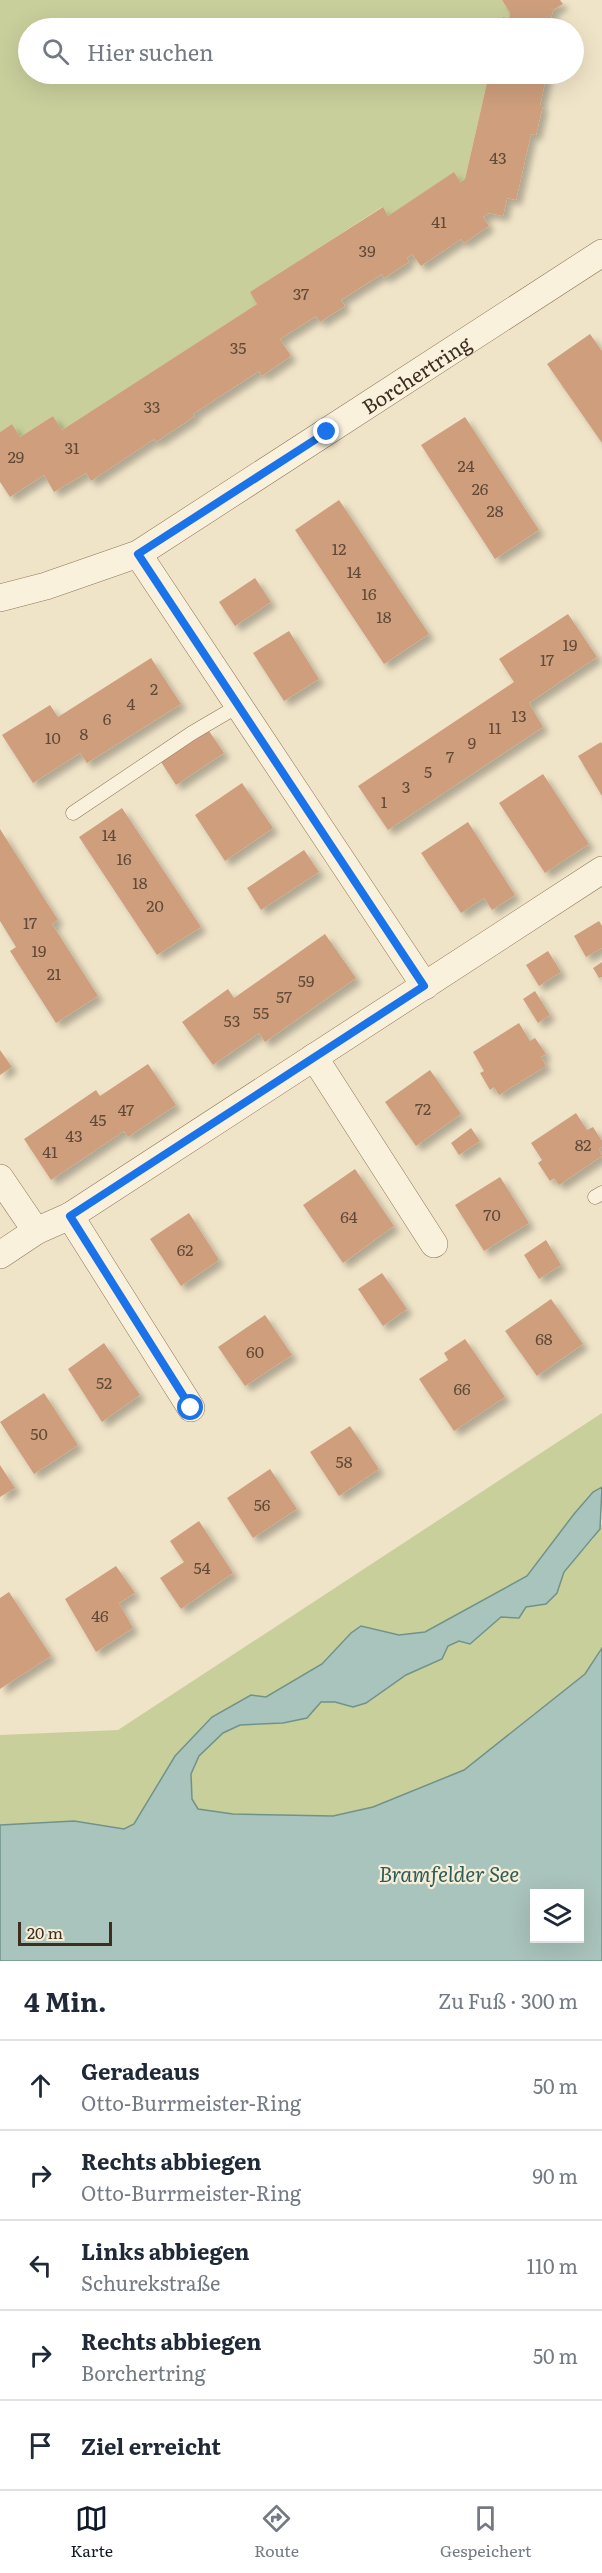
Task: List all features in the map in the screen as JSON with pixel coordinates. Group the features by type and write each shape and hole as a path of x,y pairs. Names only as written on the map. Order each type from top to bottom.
{"street":[{"name":"Borchertring","path":"0,598 46,586 138,554 601,255"},
{"path":"138,554 424,986"},
{"path":"0,1255 36,1231 70,1216 602,870"},
{"path":"314,1057 434,1244"},
{"path":"0,1178 36,1231"},
{"path":"70,1216 191,1408"}],"lane":[{"path":"73,813 192,733 238,706"}],"green space":[{"path":"0,0 502,0 510,13 509,18 18,18 18,84 487,84 465,179 388,216 382,207 251,292 257,304 62,430 53,416 20,437 12,424 0,432"},
{"path":"602,1413 602,1487 593,1492 574,1514 527,1576 425,1632 399,1635 361,1626 351,1633 322,1664 266,1697 251,1695 212,1717 175,1756 134,1824 124,1829 74,1821 0,1825 0,1735 118,1730"},
{"path":"602,1524 602,1648 585,1674 464,1770 373,1807 333,1816 233,1814 198,1809 192,1799 191,1774 199,1756 223,1733 240,1725 283,1723 321,1702 335,1702 353,1707 366,1703 406,1675 442,1659 448,1646 459,1641 470,1644 501,1617 519,1618 526,1607 546,1604 557,1593 564,1572 593,1539"}],"water":[{"name":"Bramfelder See","path":"602,1487 600,1529 564,1572 557,1593 546,1604 526,1607 519,1618 501,1617 470,1644 459,1641 448,1646 442,1659 406,1675 366,1703 353,1707 335,1702 321,1702 307,1718 283,1723 240,1725 223,1733 199,1756 191,1774 192,1799 198,1809 233,1814 333,1816 373,1807 464,1770 585,1674 602,1648 602,1961 0,1961 0,1825 74,1821 124,1829 134,1824 175,1756 212,1717 251,1695 266,1697 322,1664 351,1633 361,1626 399,1635 425,1632 527,1576 593,1492"}],"building":[{"path":"502,0 560,0 563,4 553,10 551,18 509,18 510,13"},
{"path":"487,84 545,84 540,105 543,105 536,135 531,134 516,200 507,198 503,216 489,213 483,217 489,226 464,243 461,239 421,266 412,254 407,258 409,262 384,278 382,274 341,300 345,306 320,322 316,316 280,339 291,356 262,376 259,371 193,414 195,416 156,442 154,439 91,481 86,473 54,492 44,475 10,497 0,482 0,432 12,424 20,437 53,416 62,430 257,304 250,292 383,207 388,216 454,172 460,182 465,179"},
{"path":"590,334 602,351 602,443 547,364"},
{"path":"465,417 539,530 495,559 421,445"},
{"path":"339,500 429,634 384,664 295,530"},
{"path":"255,578 271,602 235,626 219,602"},
{"path":"568,614 597,657 529,703 543,727 388,830 358,786 514,682 499,659"},
{"path":"289,631 319,679 284,701 253,653"},
{"path":"151,658 181,704 87,763 80,753 33,783 2,735 50,705 58,717"},
{"path":"209,731 224,753 176,785 161,762"},
{"path":"601,742 602,744 602,796 578,756"},
{"path":"543,774 589,844 545,873 499,803"},
{"path":"242,783 273,828 225,861 195,815"},
{"path":"122,808 201,927 157,955 79,837"},
{"path":"468,822 515,895 492,910 484,898 461,913 421,853"},
{"path":"0,829 58,920 52,924 98,996 56,1023 10,951 16,947 0,921"},
{"path":"304,850 319,872 261,910 247,888"},
{"path":"599,921 602,926 602,948 586,957 574,936"},
{"path":"325,934 356,978 265,1042 259,1033 213,1065 182,1022 228,989 234,998"},
{"path":"548,951 561,972 539,986 526,965"},
{"path":"602,962 602,977 599,978 593,968"},
{"path":"535,991 550,1015 538,1023 523,999"},
{"path":"519,1023 530,1041 535,1038 546,1054 541,1057 546,1066 499,1095 494,1087 490,1090 480,1073 484,1071 473,1052"},
{"path":"0,1050 12,1067 0,1075"},
{"path":"148,1064 176,1105 128,1137 124,1131 51,1180 24,1139 96,1090 100,1096"},
{"path":"430,1070 461,1114 416,1146 385,1102"},
{"path":"576,1113 587,1130 593,1127 602,1141 602,1147 599,1149 602,1156 559,1185 554,1178 550,1181 538,1163 542,1160 531,1143"},
{"path":"471,1128 480,1141 459,1155 451,1143"},
{"path":"355,1169 394,1226 343,1263 303,1205"},
{"path":"500,1177 529,1223 484,1251 455,1205"},
{"path":"189,1213 219,1260 181,1286 150,1239"},
{"path":"546,1240 561,1265 539,1279 524,1255"},
{"path":"382,1273 407,1309 383,1326 358,1289"},
{"path":"551,1299 583,1344 537,1376 505,1331"},
{"path":"265,1315 292,1355 245,1386 218,1347"},
{"path":"465,1339 505,1397 454,1431 419,1379 448,1360 444,1353"},
{"path":"104,1343 140,1395 102,1422 68,1369"},
{"path":"44,1393 78,1445 34,1474 0,1422"},
{"path":"350,1426 379,1469 339,1496 310,1452"},
{"path":"0,1465 15,1488 0,1497"},
{"path":"270,1469 297,1509 253,1538 227,1498"},
{"path":"199,1521 233,1573 181,1609 160,1578 184,1562 170,1541"},
{"path":"116,1566 135,1593 119,1603 133,1628 96,1652 65,1599"},
{"path":"9,1592 51,1656 0,1689 0,1598"}],"route":[{"path":"191,1408 70,1216 424,986 138,554 327,432"}]}
